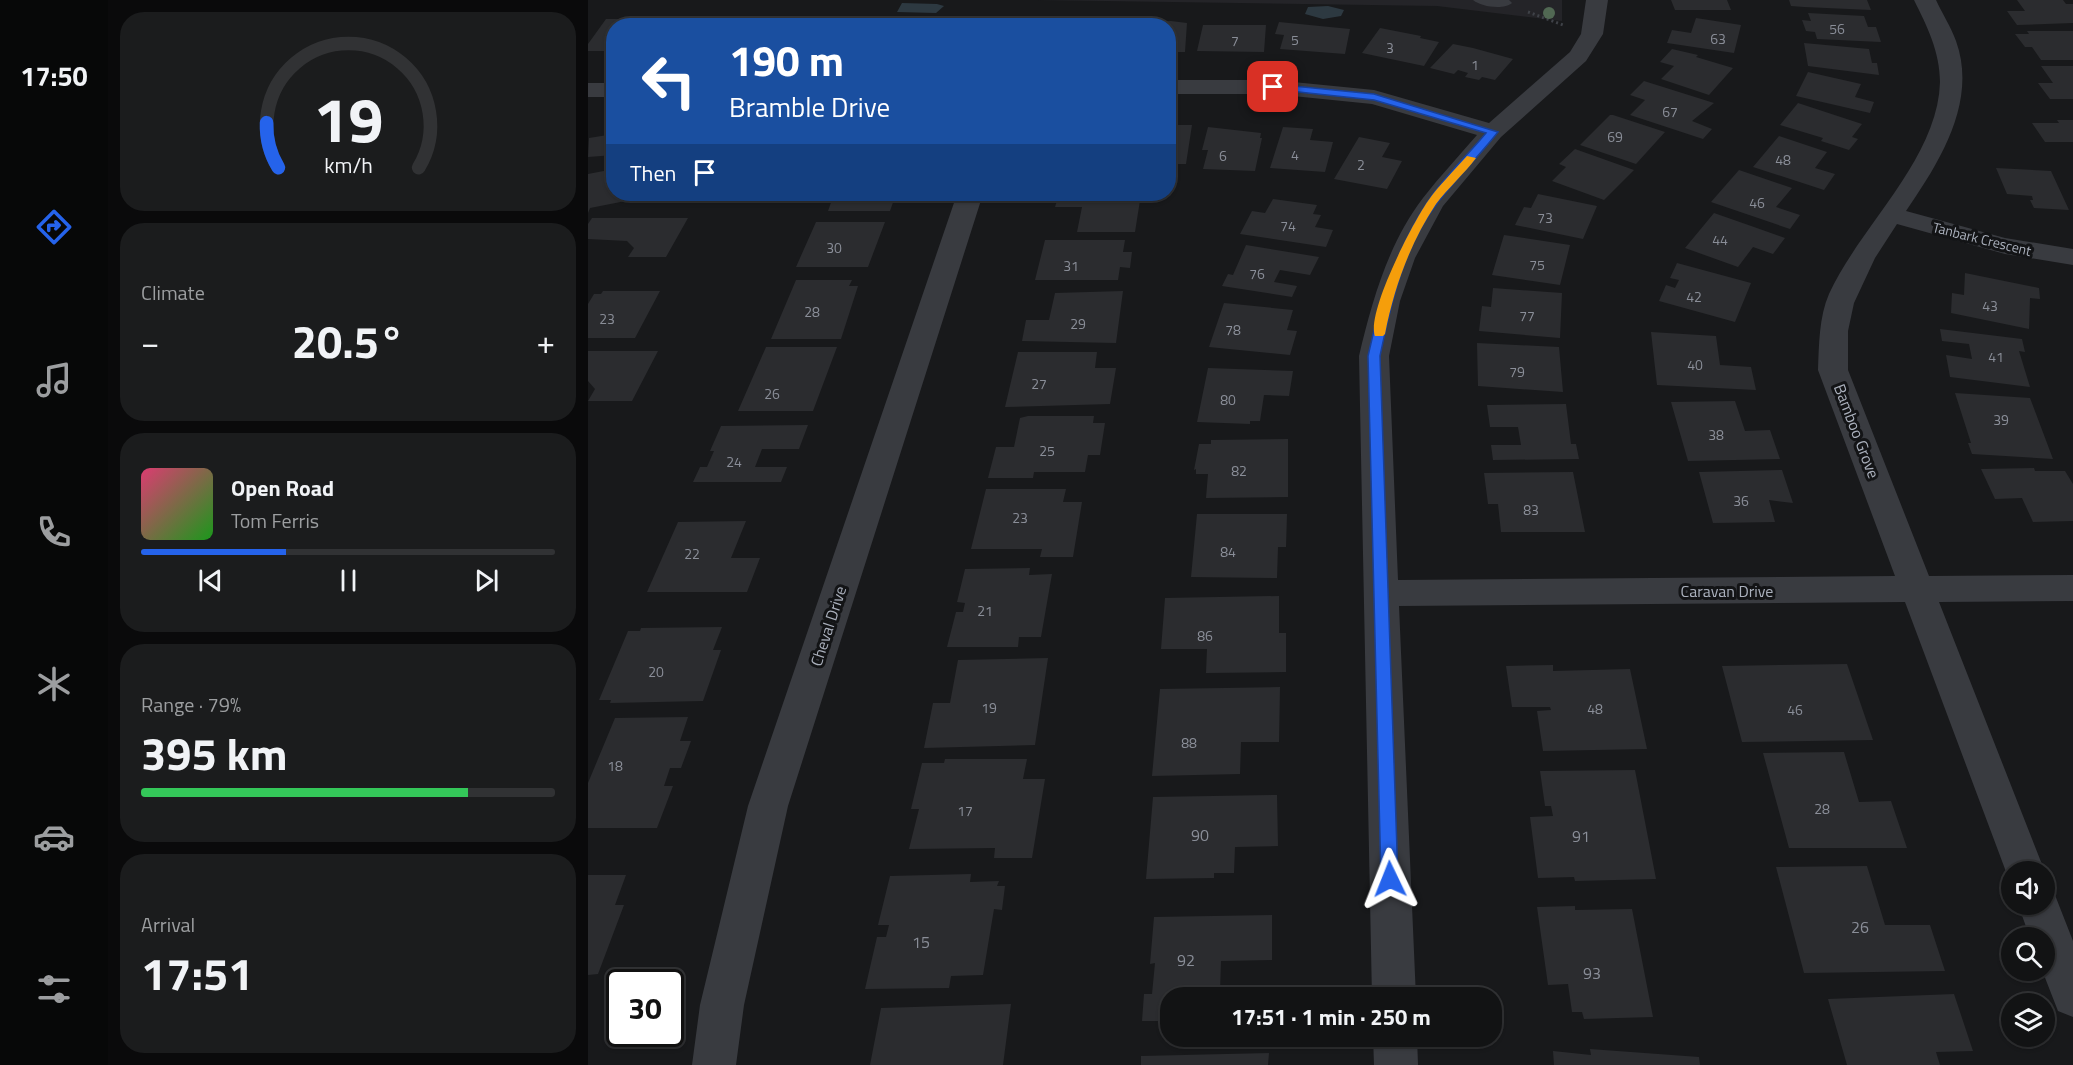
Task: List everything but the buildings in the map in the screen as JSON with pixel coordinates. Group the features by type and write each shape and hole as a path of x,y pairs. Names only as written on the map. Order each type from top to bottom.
{"street":[{"path":"1394,987 1374,356 1386,301 1402,258 1432,203 1493,132 1578,56 1592,34 1598,0"},
{"name":"Bamboo Grove","path":"1925,0 1941,29 1948,52 1950,102 1937,142 1843,294 1833,329 1833,370 2021,861"},
{"path":"1176,87 1273,87 1374,97 1493,132"},
{"path":"588,90 606,90"},
{"name":"Cheval Drive","path":"714,1065 722,1005 768,806 968,201"},
{"name":"Tanbark Crescent","path":"1893,215 1991,243 2050,256 2073,257"},
{"name":"Caravan Drive","path":"1380,593 2073,588"},
{"path":"2042,915 2073,996"},
{"path":"1395,1047 1396,1065"}],"lane":[{"path":"1480,0 1505,3"}],"path":[{"path":"1538,16 1564,26"}],"shaded area":[{"path":"1037,0 1562,0 1562,21 1437,6"},
{"path":"902,3 944,6 936,13 897,12"},
{"path":"1328,6 1344,10 1341,16 1323,19 1305,14 1308,7"}],"slow traffic":[{"path":"1379,334 1386,301 1402,258 1432,203 1471,158"}],"route":[{"path":"1273,87 1374,97 1493,132 1432,203 1402,258 1386,301 1374,356 1390,879"}]}
